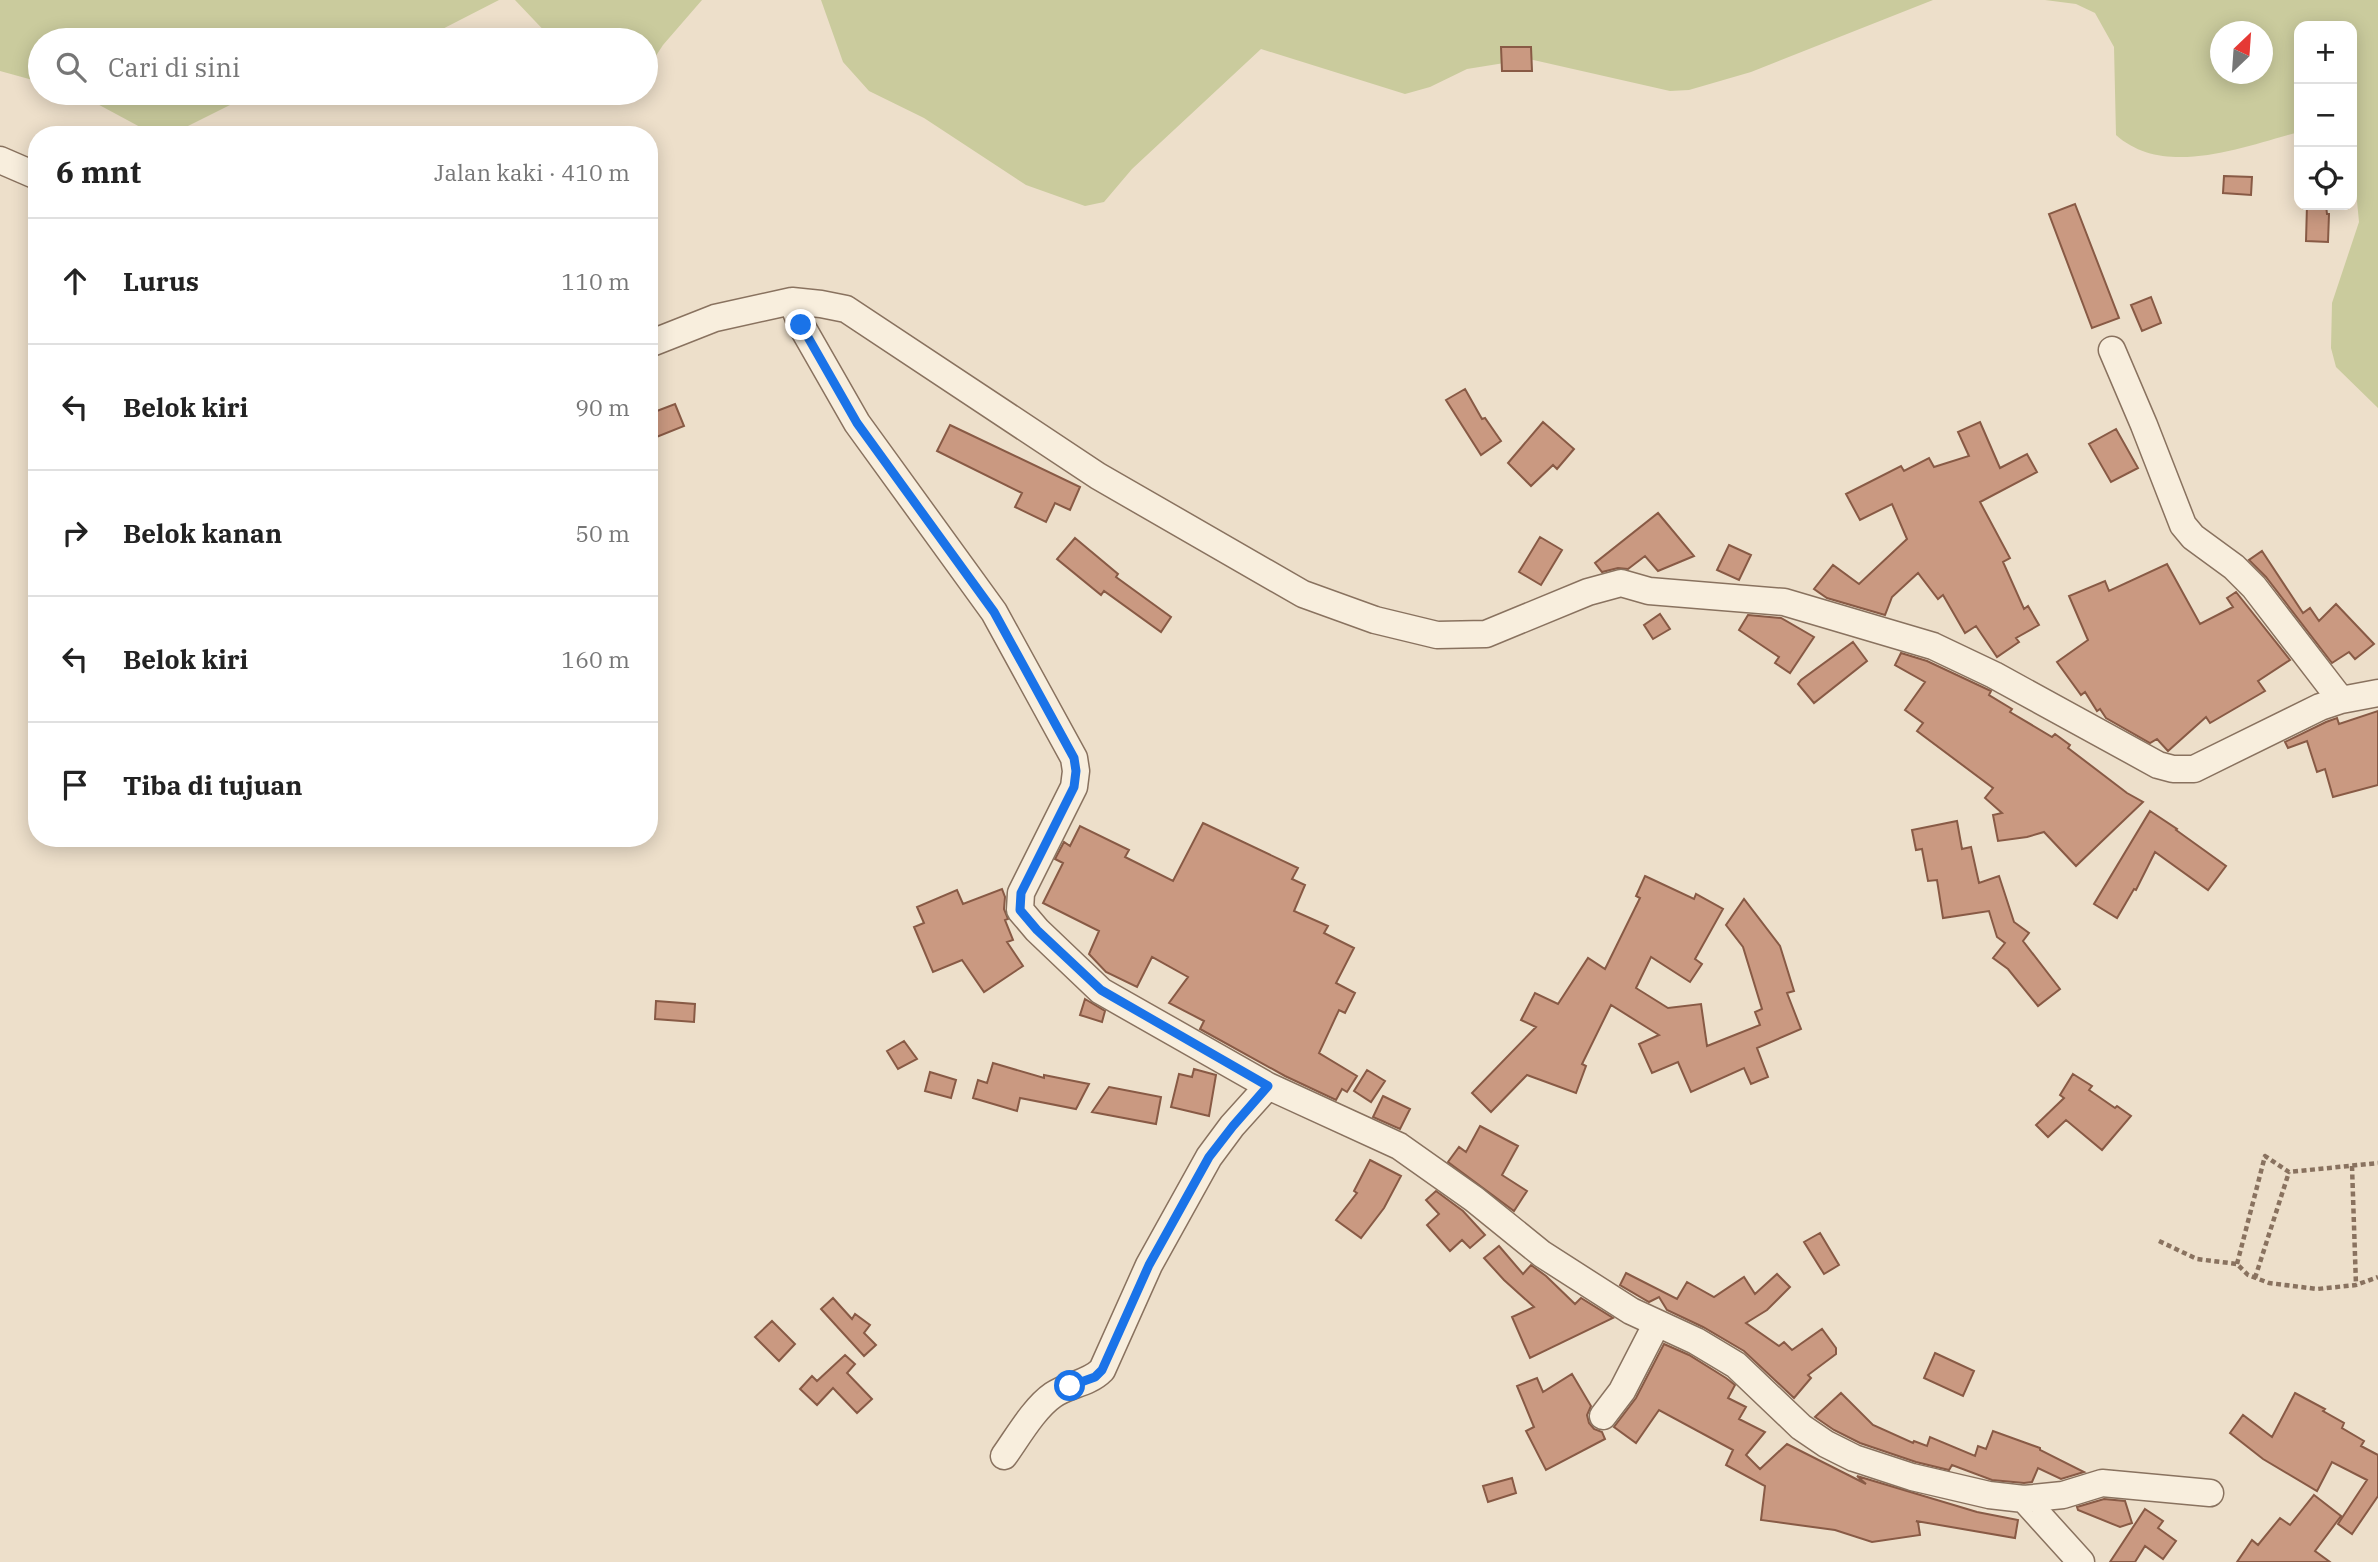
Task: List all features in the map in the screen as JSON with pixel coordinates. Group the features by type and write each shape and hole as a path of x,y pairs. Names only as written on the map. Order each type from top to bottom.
{"street":[{"path":"0,160 28,172"},
{"path":"658,340 715,318 792,301 846,309 1098,476 1303,594 1375,620 1437,635 1486,634 1588,592 1621,583 1649,591 1784,603 1933,646 1994,675 2132,753 2173,769 2194,769 2319,707 2341,699 2378,693"},
{"path":"792,301 801,325 857,423 994,612 1074,758 1074,787 1021,893 1020,910 1037,930 1101,990 1268,1086 1399,1146 1474,1199 1542,1254 1631,1311 1696,1341 1736,1365 1801,1427 1854,1458 1912,1477 1989,1495 2024,1499 2063,1495 2102,1483 2210,1493"},
{"path":"2112,350 2183,526 2254,587 2341,699"},
{"path":"1003,1456 1044,1402 1070,1386 1095,1377 1102,1370 1149,1265 1209,1157 1268,1086"},
{"path":"1603,1416 1639,1362 1657,1323"},
{"path":"2024,1499 2081,1562"}],"path":[{"path":"2237,1264 2265,1157 2289,1172 2378,1163"},
{"path":"2352,1166 2356,1285"},
{"path":"2255,1278 2289,1172"},
{"path":"2159,1241 2197,1259 2237,1264 2248,1275 2269,1283 2317,1289 2356,1285 2378,1277"}],"green space":[{"path":"0,0 499,0 444,28 28,28 28,79 0,71"},
{"path":"515,0 702,0 658,53 658,28 542,28"},
{"path":"821,0 1933,0 1751,72 1689,90 1670,91 1529,59 1467,69 1430,87 1405,94 1261,49 1132,169 1104,202 1085,206 1026,185 924,118 869,91 843,62"},
{"path":"2045,0 2378,0 2378,408 2336,367 2331,348 2332,303 2359,222 2357,21 2294,21 2294,133 2230,151 2181,157 2158,155 2136,148 2116,135 2114,47 2095,13 2076,4"},
{"path":"99,105 230,105 188,126 138,126"}],"building":[{"path":"1501,47 1531,47 1532,71 1502,71"},
{"path":"2224,176 2252,177 2251,195 2223,193"},
{"path":"2075,204 2119,318 2092,328 2049,214"},
{"path":"2307,210 2327,210 2329,214 2328,242 2306,241"},
{"path":"2151,297 2161,323 2142,331 2131,305"},
{"path":"1465,389 1482,419 1485,418 1501,441 1481,455 1446,400"},
{"path":"675,404 684,426 658,436 658,411"},
{"path":"1543,422 1574,449 1557,469 1553,465 1531,486 1508,463"},
{"path":"1980,422 2000,468 2027,454 2037,472 1980,502 2010,558 2003,562 2024,609 2028,606 2039,625 2016,638 2019,642 1997,657 1976,626 1965,633 1943,595 1938,599 1918,573 1892,597 1885,615 1827,598 1814,589 1833,565 1859,584 1907,539 1892,504 1860,520 1846,494 1901,466 1904,471 1929,458 1934,467 1969,456 1958,432"},
{"path":"950,425 1080,487 1070,510 1055,503 1046,522 1015,507 1022,493 937,451"},
{"path":"2116,429 2138,468 2111,482 2089,444"},
{"path":"1658,513 1694,556 1658,571 1645,556 1628,569 1618,568 1602,572 1595,563"},
{"path":"1540,537 1562,550 1541,585 1519,572"},
{"path":"1075,538 1118,574 1116,577 1171,617 1161,632 1104,591 1101,595 1057,559"},
{"path":"1729,545 1751,555 1739,580 1717,570"},
{"path":"2262,551 2303,613 2310,608 2319,621 2336,604 2374,644 2355,659 2349,652 2332,663 2266,577 2249,560"},
{"path":"2167,564 2200,624 2233,607 2227,598 2236,592 2290,660 2258,681 2265,691 2210,723 2206,717 2168,751 2157,739 2150,743 2106,718 2100,709 2097,711 2085,692 2081,695 2057,662 2088,640 2069,596 2105,581 2109,591"},
{"path":"1660,614 1670,629 1653,639 1644,625"},
{"path":"1748,615 1781,618 1814,637 1790,673 1775,663 1779,657 1739,630"},
{"path":"1853,642 1867,661 1814,703 1798,684"},
{"path":"1901,653 1927,661 1991,691 1989,695 2012,709 2010,712 2052,737 2055,734 2070,745 2068,748 2143,802 2076,866 2044,832 1998,841 1993,815 2002,813 1985,798 1993,788 1917,731 1923,723 1905,710 1925,682 1895,665"},
{"path":"2378,711 2378,785 2333,797 2325,769 2317,772 2307,741 2288,748 2285,742 2337,718 2339,724"},
{"path":"2150,811 2226,866 2208,890 2155,852 2136,890 2134,889 2117,918 2094,904"},
{"path":"1957,821 1962,849 1971,847 1979,883 1999,876 2014,922 2029,933 2023,941 2060,989 2038,1006 2008,969 1993,958 2005,943 1997,937 1989,911 1943,918 1937,880 1928,881 1922,849 1916,850 1912,830"},
{"path":"1203,823 1298,868 1292,879 1305,885 1294,911 1328,926 1324,933 1354,948 1336,983 1355,993 1345,1013 1339,1010 1319,1053 1357,1076 1347,1092 1342,1089 1336,1100 1285,1076 1200,1029 1204,1021 1169,1003 1188,977 1152,957 1137,987 1106,972 1089,954 1099,931 1043,903 1063,863 1055,859 1064,842 1070,846 1080,826 1129,850 1125,857 1173,881"},
{"path":"1645,876 1694,899 1696,894 1723,909 1695,959 1702,964 1690,982 1651,957 1636,988 1668,1008 1701,1004 1707,1046 1760,1025 1755,1012 1762,1009 1743,947 1726,925 1744,899 1780,946 1794,991 1787,993 1801,1029 1757,1048 1768,1077 1751,1084 1744,1068 1691,1092 1678,1062 1652,1073 1639,1044 1659,1035 1611,1005 1582,1064 1586,1066 1576,1093 1527,1075 1491,1112 1472,1093 1536,1027 1521,1020 1535,993 1558,1004 1588,958 1605,969 1640,898 1636,896"},
{"path":"1002,889 1008,919 1005,920 1013,940 1007,942 1023,966 984,992 962,960 933,972 914,927 924,923 917,907 957,890 963,904"},
{"path":"1085,999 1105,1011 1102,1022 1080,1015"},
{"path":"656,1001 695,1004 694,1022 655,1019"},
{"path":"904,1041 917,1059 898,1069 887,1051"},
{"path":"993,1063 1044,1078 1044,1075 1089,1084 1076,1109 1020,1098 1017,1111 973,1098 978,1080 987,1083"},
{"path":"1194,1069 1216,1075 1209,1116 1171,1107 1179,1074 1192,1077"},
{"path":"1367,1070 1385,1081 1371,1102 1354,1091"},
{"path":"930,1072 956,1080 951,1098 925,1091"},
{"path":"2073,1074 2092,1086 2089,1090 2131,1116 2102,1150 2066,1120 2048,1137 2036,1125 2064,1098 2060,1095"},
{"path":"1109,1087 1161,1097 1156,1124 1092,1112"},
{"path":"1383,1096 1410,1109 1400,1129 1373,1117"},
{"path":"1480,1126 1518,1146 1502,1175 1527,1191 1514,1211 1448,1162 1459,1147 1466,1152"},
{"path":"1370,1160 1401,1176 1384,1208 1361,1238 1336,1220 1357,1193 1354,1191"},
{"path":"1436,1191 1463,1211 1485,1235 1470,1248 1462,1240 1450,1251 1427,1225 1439,1214 1426,1200"},
{"path":"1820,1233 1839,1265 1824,1274 1804,1242"},
{"path":"1499,1246 1523,1274 1531,1265 1575,1304 1581,1298 1613,1318 1530,1358 1512,1317 1534,1307 1484,1258"},
{"path":"1626,1273 1677,1299 1687,1282 1714,1297 1744,1277 1755,1294 1777,1274 1790,1287 1767,1310 1746,1323 1779,1346 1784,1342 1792,1350 1822,1329 1836,1348 1836,1354 1808,1375 1811,1378 1794,1398 1744,1351 1667,1310 1659,1297 1649,1302 1620,1285"},
{"path":"833,1298 852,1319 855,1314 870,1325 864,1333 876,1345 864,1356 821,1309"},
{"path":"772,1321 795,1344 779,1361 755,1337"},
{"path":"1664,1344 1689,1355 1735,1385 1728,1398 1746,1407 1739,1419 1765,1432 1746,1455 1760,1469 1787,1444 1866,1484 1857,1476 1977,1512 2018,1520 2015,1538 1916,1521 1920,1535 1872,1542 1835,1530 1761,1520 1765,1486 1726,1465 1733,1450 1659,1410 1636,1443 1614,1427 1636,1398"},
{"path":"1935,1353 1974,1371 1963,1396 1924,1378"},
{"path":"845,1355 855,1364 847,1373 872,1399 857,1413 833,1388 817,1405 800,1389 812,1376 817,1381"},
{"path":"1572,1374 1591,1406 1587,1415 1589,1423 1602,1432 1605,1439 1546,1470 1526,1431 1534,1427 1517,1386 1537,1378 1543,1392"},
{"path":"1841,1393 1873,1425 1913,1443 1914,1441 1927,1446 1930,1437 1975,1456 1978,1446 1986,1449 1993,1431 2040,1448 2084,1472 2061,1479 2038,1468 2032,1482 2024,1483 1992,1480 1952,1465 1949,1470 1916,1462 1860,1443 1815,1417"},
{"path":"2295,1393 2344,1423 2342,1428 2364,1441 2361,1446 2378,1455 2378,1496 2352,1534 2338,1524 2367,1480 2332,1462 2317,1491 2263,1459 2230,1433 2243,1415 2272,1437"},
{"path":"1512,1478 1516,1493 1488,1502 1483,1486"},
{"path":"2314,1495 2341,1516 2315,1551 2330,1562 2237,1562 2252,1540 2258,1545 2280,1518 2290,1525"},
{"path":"2104,1499 2125,1501 2132,1523 2120,1527 2078,1510 2077,1507"},
{"path":"2145,1509 2163,1521 2158,1528 2176,1541 2163,1559 2145,1546 2135,1562 2110,1562"}],"route":[{"path":"801,325 857,423 994,612 1074,758 1074,787 1021,893 1020,910 1037,930 1101,990 1268,1086 1209,1157 1149,1265 1102,1370 1095,1377 1070,1386"}]}
